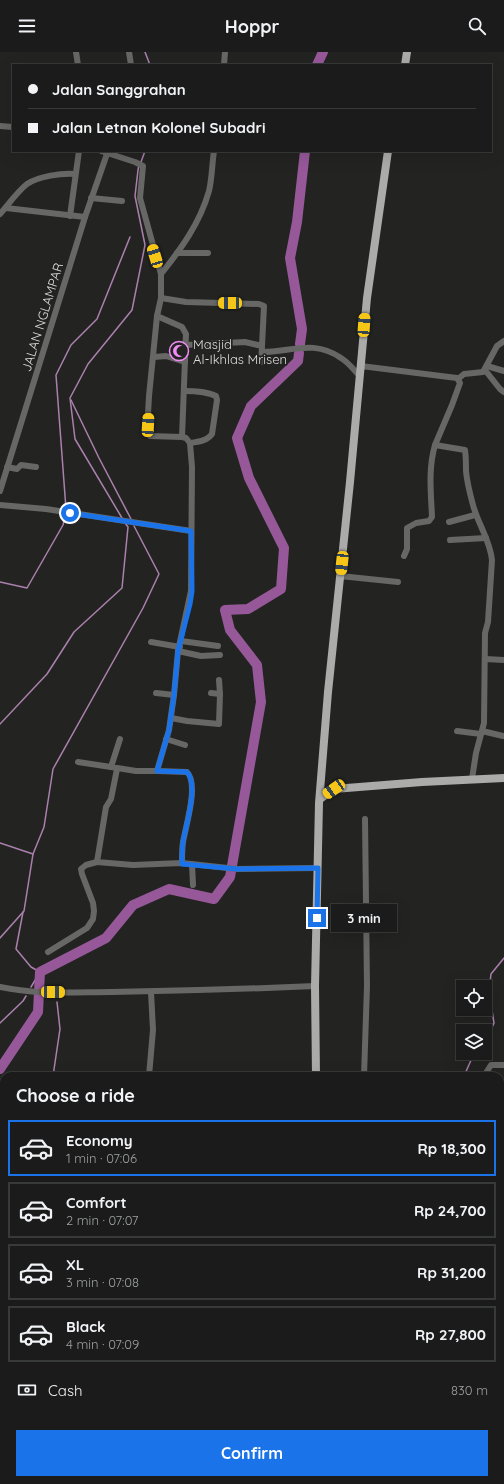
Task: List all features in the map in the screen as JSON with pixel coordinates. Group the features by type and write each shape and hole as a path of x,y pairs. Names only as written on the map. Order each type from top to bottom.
{"main road":[{"path":"404,64 407,52"},
{"path":"316,1072 315,986 320,799 328,692 367,298 388,152"},
{"path":"321,786 334,789 504,778"},
{"path":"320,799 334,789"}],"street":[{"path":"76,52 78,64"},
{"path":"129,52 131,64"},
{"path":"224,64 226,52"},
{"path":"0,126 12,127"},
{"path":"70,216 79,152"},
{"path":"108,152 138,164 144,168 140,198 161,274 161,298 157,316 147,432 150,436 186,438 190,443 192,467 192,591 180,646 171,718 157,771"},
{"name":"JALAN NGLAMPAR","path":"0,491 91,198 108,152"},
{"path":"161,274 177,253 201,216 209,190 214,152"},
{"path":"2,210 26,185 56,174 75,174"},
{"path":"91,198 122,201"},
{"path":"2,210 85,217"},
{"path":"177,253 208,253"},
{"path":"161,298 186,302 263,304 264,310 261,362"},
{"path":"157,316 182,327 186,334 182,437"},
{"path":"186,345 245,342 262,349 284,351 314,347 321,348 342,358 360,371 458,379 464,374 483,372 497,346 504,341"},
{"path":"154,357 166,356 185,362"},
{"path":"486,368 504,371"},
{"path":"486,368 504,392"},
{"path":"404,556 407,549 407,528 416,523 429,521 432,517 430,475 431,458 434,445 460,384 458,379"},
{"path":"184,391 214,394 217,400 214,429 212,434 209,438 202,441 190,443"},
{"path":"434,445 465,450 469,490 475,515 492,552 488,622 485,633 484,723 476,753 472,779"},
{"path":"7,467 17,469 21,465 36,467"},
{"path":"0,505 46,509 191,531"},
{"path":"449,522 475,515"},
{"path":"450,540 486,538"},
{"path":"340,576 398,582"},
{"path":"151,642 180,646 218,646"},
{"path":"180,646 201,656 220,655"},
{"path":"485,659 504,660"},
{"path":"171,718 219,724 219,680"},
{"path":"156,693 174,695"},
{"path":"211,693 220,694"},
{"path":"457,731 503,736"},
{"path":"166,738 185,745"},
{"path":"97,862 106,807 111,799 114,768 120,739"},
{"path":"78,762 136,771 187,772 190,775 192,788 183,842 182,864"},
{"path":"364,1072 367,986 365,819"},
{"path":"48,952 86,928 93,919 93,903 81,869 84,866 97,862 132,865 192,864 237,869 318,868"},
{"path":"192,864 193,885"},
{"path":"0,987 32,992 151,992 315,986"},
{"path":"150,1072 153,1030 151,992"},
{"path":"487,1072 491,1065 504,1065"}],"waterway":[{"path":"145,52 150,64"},
{"path":"317,64 323,52"},
{"path":"141,162 145,152"},
{"path":"300,344 302,329 290,258 297,222 305,152"},
{"path":"122,518 75,439 70,398 88,364 132,310 145,245 135,196 139,165"},
{"path":"66,509 56,375 71,345 97,319 130,237"},
{"path":"0,1069 38,1012 40,972 106,938 133,905 169,889 214,899 230,877 261,702 257,665 230,630 225,610 248,609 281,589 284,548 249,478 237,438 251,406 298,361 299,353"},
{"path":"71,400 131,519"},
{"path":"0,582 27,588 63,525 66,513"},
{"path":"0,724 47,674 74,632 122,588 128,527 125,523"},
{"path":"33,854 44,827 53,769 143,608 159,574 134,526"},
{"path":"0,843 33,854 24,911 0,938"},
{"path":"23,912 16,949 31,967 40,972 31,987"},
{"path":"492,1027 494,1023 489,991 491,974 504,958"},
{"path":"0,1023 23,1001 26,996"},
{"path":"54,1072 60,1029 57,1002"},
{"path":"466,1072 471,1060"}],"place":[{"name":"Masjid Al-Ikhlas Mrisen","path":"179,351"}],"route":[{"path":"70,513 191,531 192,591 178,651 169,730 157,771 187,772 192,780 186,833 182,848 182,864 237,869 318,868 317,918"}]}
